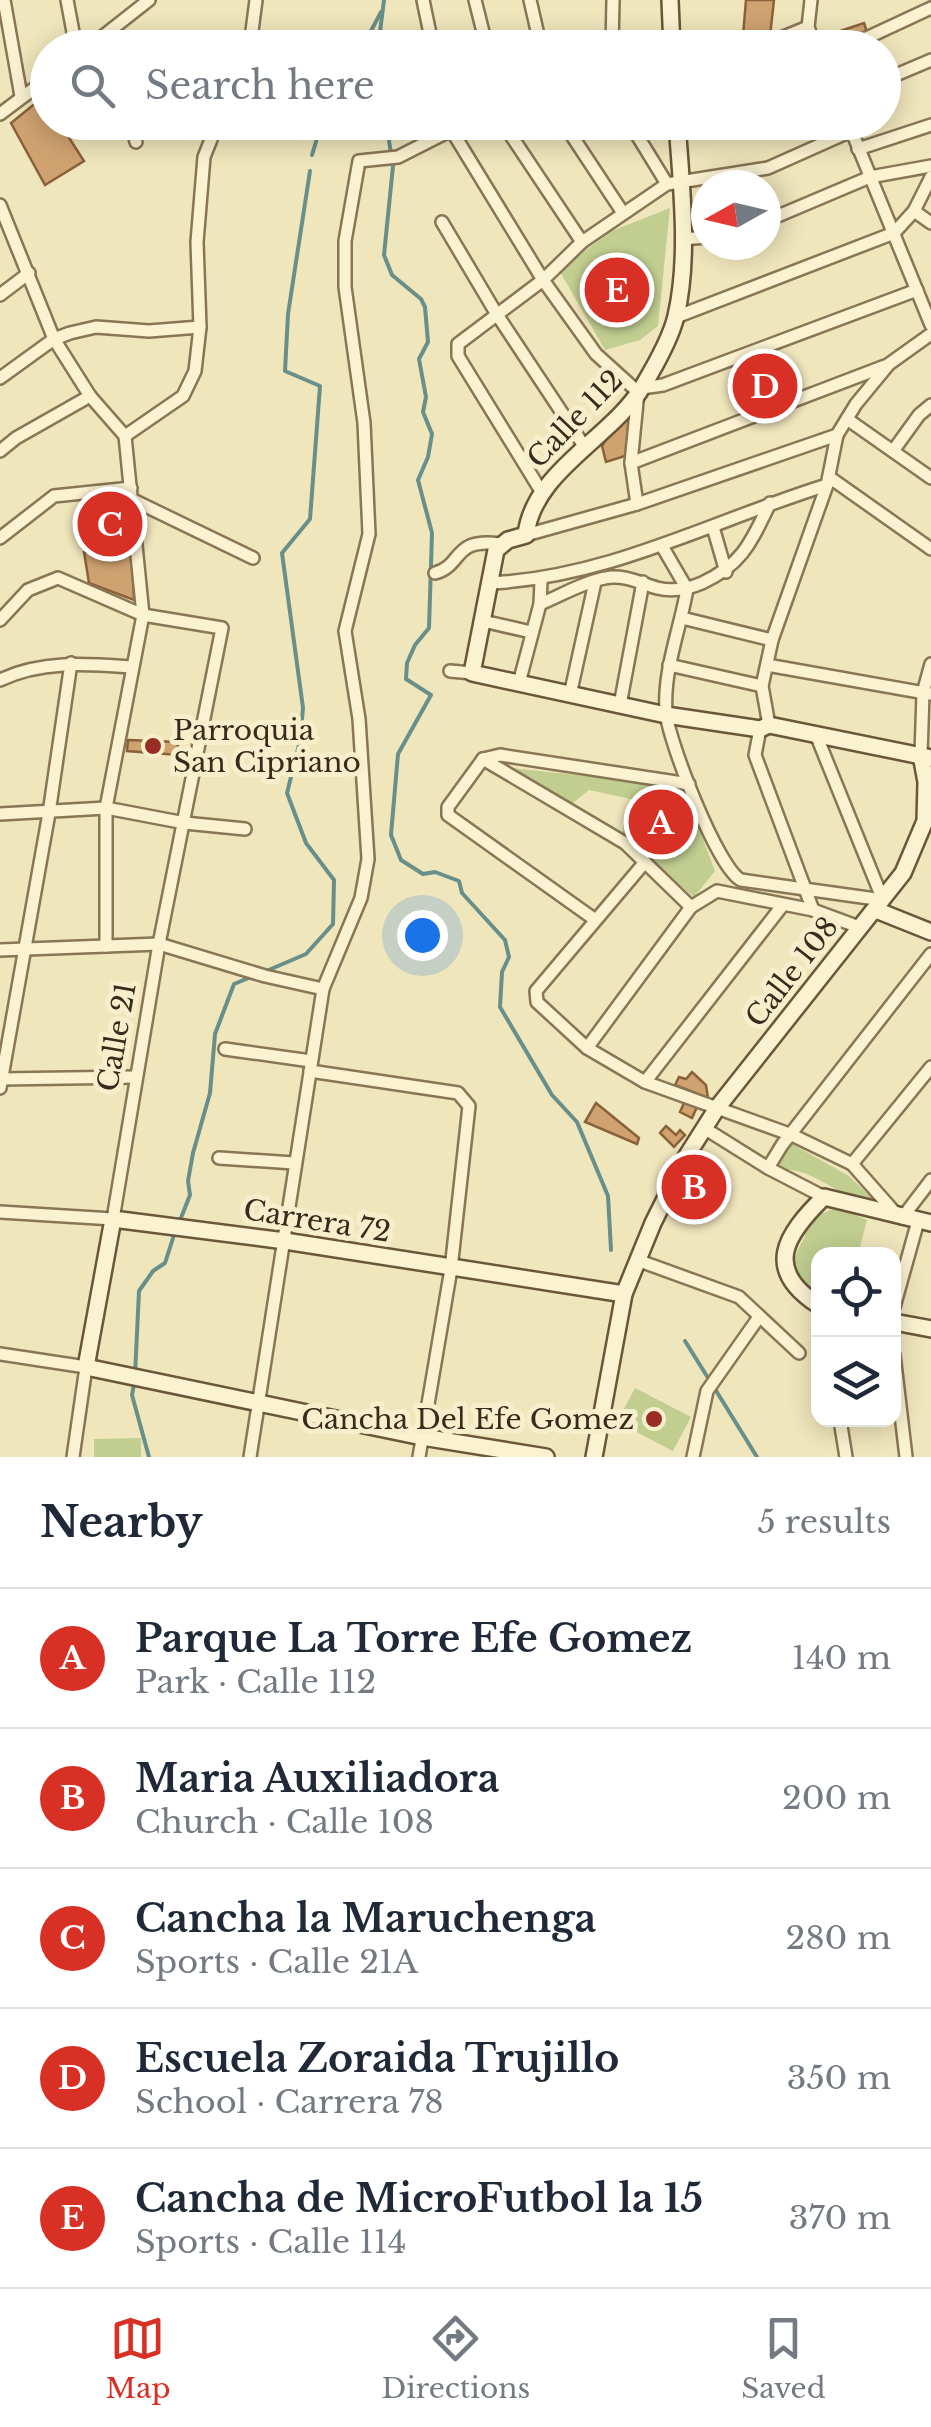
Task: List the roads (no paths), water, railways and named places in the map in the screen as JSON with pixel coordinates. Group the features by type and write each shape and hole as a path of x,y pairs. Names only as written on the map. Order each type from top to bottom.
{"street":[{"path":"67,0 73,30"},
{"path":"119,30 149,0"},
{"path":"252,30 256,0"},
{"path":"423,0 429,30"},
{"path":"475,0 482,30"},
{"path":"530,0 537,30"},
{"path":"612,30 613,0"},
{"path":"670,0 671,30"},
{"path":"809,30 811,0"},
{"path":"4,1 4,30 21,96"},
{"path":"884,30 931,8"},
{"path":"801,30 808,27"},
{"path":"901,73 931,60"},
{"path":"0,114 30,90"},
{"path":"901,135 931,126"},
{"path":"125,436 154,419 190,387 200,327 197,242 202,180 211,140"},
{"path":"250,1457 323,988 361,898 368,859 359,718 345,631 369,534 364,423 345,287 345,241 360,160 392,158 426,140"},
{"path":"459,140 543,280 596,354 640,390"},
{"path":"514,140 582,242"},
{"path":"575,140 623,213"},
{"name":"Calle 112","path":"642,140 674,183"},
{"name":"Calle 112","path":"526,535 528,518 541,491 640,390 676,317 683,238 674,183 676,140"},
{"path":"541,491 457,350 458,344 543,280 582,242 674,183 768,168 823,140"},
{"path":"855,140 931,325"},
{"path":"858,148 885,140"},
{"path":"781,215 870,176 931,166"},
{"path":"676,317 894,233 914,211 931,178"},
{"path":"0,205 54,339 90,396 125,436 144,614 106,808 106,946"},
{"path":"914,211 931,223"},
{"path":"442,222 586,449"},
{"path":"683,238 691,238"},
{"path":"0,296 29,273"},
{"path":"640,390 663,385 917,290"},
{"path":"1,377 54,339 96,327 149,331 200,327"},
{"path":"631,462 889,364 931,334"},
{"path":"813,910 756,755 764,727 762,686 772,640 828,481 836,435 889,364"},
{"path":"637,504 631,462 640,390"},
{"path":"0,451 90,396"},
{"path":"893,452 930,406"},
{"path":"847,419 931,478"},
{"path":"435,573 445,570 456,554 474,544 500,544 637,504 836,435"},
{"path":"491,583 541,580 662,546 828,481"},
{"path":"828,481 931,549"},
{"path":"0,538 54,496 132,494 253,558"},
{"path":"540,604 603,578 623,577 661,589 687,590 726,572 750,544 770,503"},
{"path":"713,527 726,572"},
{"path":"472,673 500,544"},
{"path":"662,546 687,590 668,665 666,715 720,859 733,876 879,905 931,932"},
{"path":"0,620 28,590 58,578 144,614"},
{"path":"519,683 540,604 541,580"},
{"path":"570,696 595,582"},
{"path":"620,705 643,582"},
{"name":"Calle 21","path":"73,1457 159,944 222,628 144,614"},
{"path":"682,618 772,640"},
{"path":"483,622 531,632"},
{"path":"0,680 14,673 70,663 132,667"},
{"path":"70,663 49,813 1,1082 135,1078"},
{"name":"Calle 108","path":"594,1457 624,1294 670,1190 718,1108 903,873 924,821 931,664"},
{"path":"668,665 762,686"},
{"path":"767,665 927,694"},
{"path":"450,671 666,715 764,727 926,756"},
{"path":"817,737 879,905"},
{"path":"594,919 451,819 448,807 484,759 500,755 689,784"},
{"path":"484,759 625,844 691,907"},
{"path":"0,814 106,808 185,823 245,829"},
{"path":"645,862 536,991 538,1002 587,1048 645,1082 792,1135 852,1164 912,1219"},
{"path":"587,1048 691,907 710,893 717,891 813,910 860,926"},
{"path":"645,1082 782,906"},
{"path":"0,950 159,944 265,976 323,988"},
{"path":"768,1168 931,954"},
{"path":"225,1048 458,1093 469,1106 451,1268 419,1457"},
{"path":"852,1164 931,1068"},
{"path":"704,1128 824,1197 912,1219"},
{"path":"219,1158 294,1164"},
{"path":"901,1272 912,1219 931,1180"},
{"path":"811,1301 799,1293 789,1278 784,1257 790,1234 824,1197"},
{"name":"Carrera 72","path":"0,1212 161,1223 624,1294"},
{"path":"638,1260 739,1298 799,1353"},
{"path":"693,1457 706,1390 760,1317"},
{"path":"901,1324 931,1330"},
{"path":"0,1354 86,1367 422,1437 546,1457"},
{"path":"901,1414 906,1457"},
{"path":"841,1427 846,1457"}],"waterway":[{"path":"380,30 384,0"},
{"path":"372,30 381,12"},
{"path":"312,155 317,140"},
{"path":"389,140 393,166 384,255 392,275 425,307 428,342 419,359 426,397 423,412 432,434 418,480 432,533 429,628 415,645 407,663 406,679 431,695 398,754 391,835 401,860 423,874 435,872 459,881 462,893 505,940 509,957 502,972 500,1007 552,1095 577,1122 608,1196 611,1250"},
{"path":"264,972 306,954 333,924 334,880 306,843 287,793 300,741 303,708 282,553 310,519 320,386 285,371 288,314 310,171"},
{"path":"179,1223 190,1195 193,1153 210,1093 215,1034 234,984 251,977"},
{"path":"135,1375 139,1291 153,1271 165,1263 175,1232"},
{"path":"685,1341 710,1381"},
{"path":"134,1384 132,1395 149,1457"},
{"path":"715,1389 757,1457"}],"place":[{"name":"Cancha de MicroFutbol la 15","path":"617,290"},
{"name":"Escuela Zoraida Trujillo","path":"765,386"},
{"name":"Cancha la Maruchenga","path":"110,524"},
{"name":"Parroquia San Cipriano","path":"153,746"},
{"name":"Parque La Torre Efe Gomez","path":"661,822"},
{"name":"Maria Auxiliadora","path":"694,1187"},
{"name":"Cancha Del Efe Gomez","path":"654,1419"}]}
